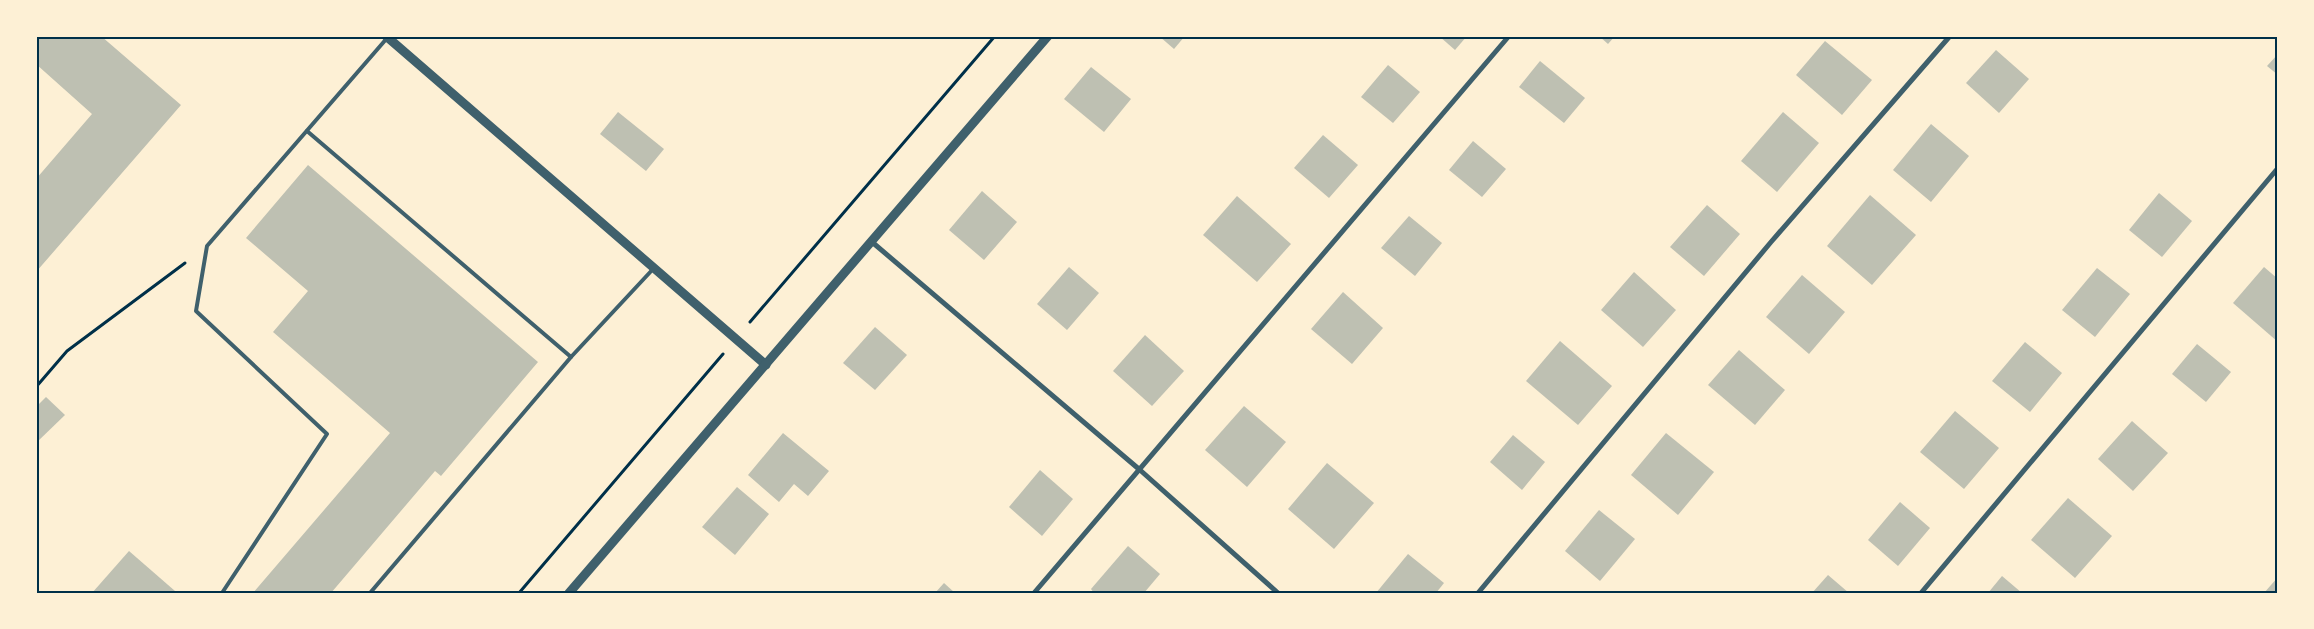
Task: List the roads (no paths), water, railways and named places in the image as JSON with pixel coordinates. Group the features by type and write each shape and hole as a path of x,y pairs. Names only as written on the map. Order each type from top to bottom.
{"street":[{"path":"569,593 1048,36"},
{"path":"1034,593 1509,36"},
{"path":"1478,593 1771,242 1950,36"},
{"path":"387,37 766,365"},
{"path":"1921,593 2278,168"},
{"path":"872,242 1140,470 1278,593"}],"lane":[{"path":"222,593 327,434 196,311 207,246 387,37"},
{"path":"307,132 571,357"},
{"path":"370,593 571,357 654,268"}]}
